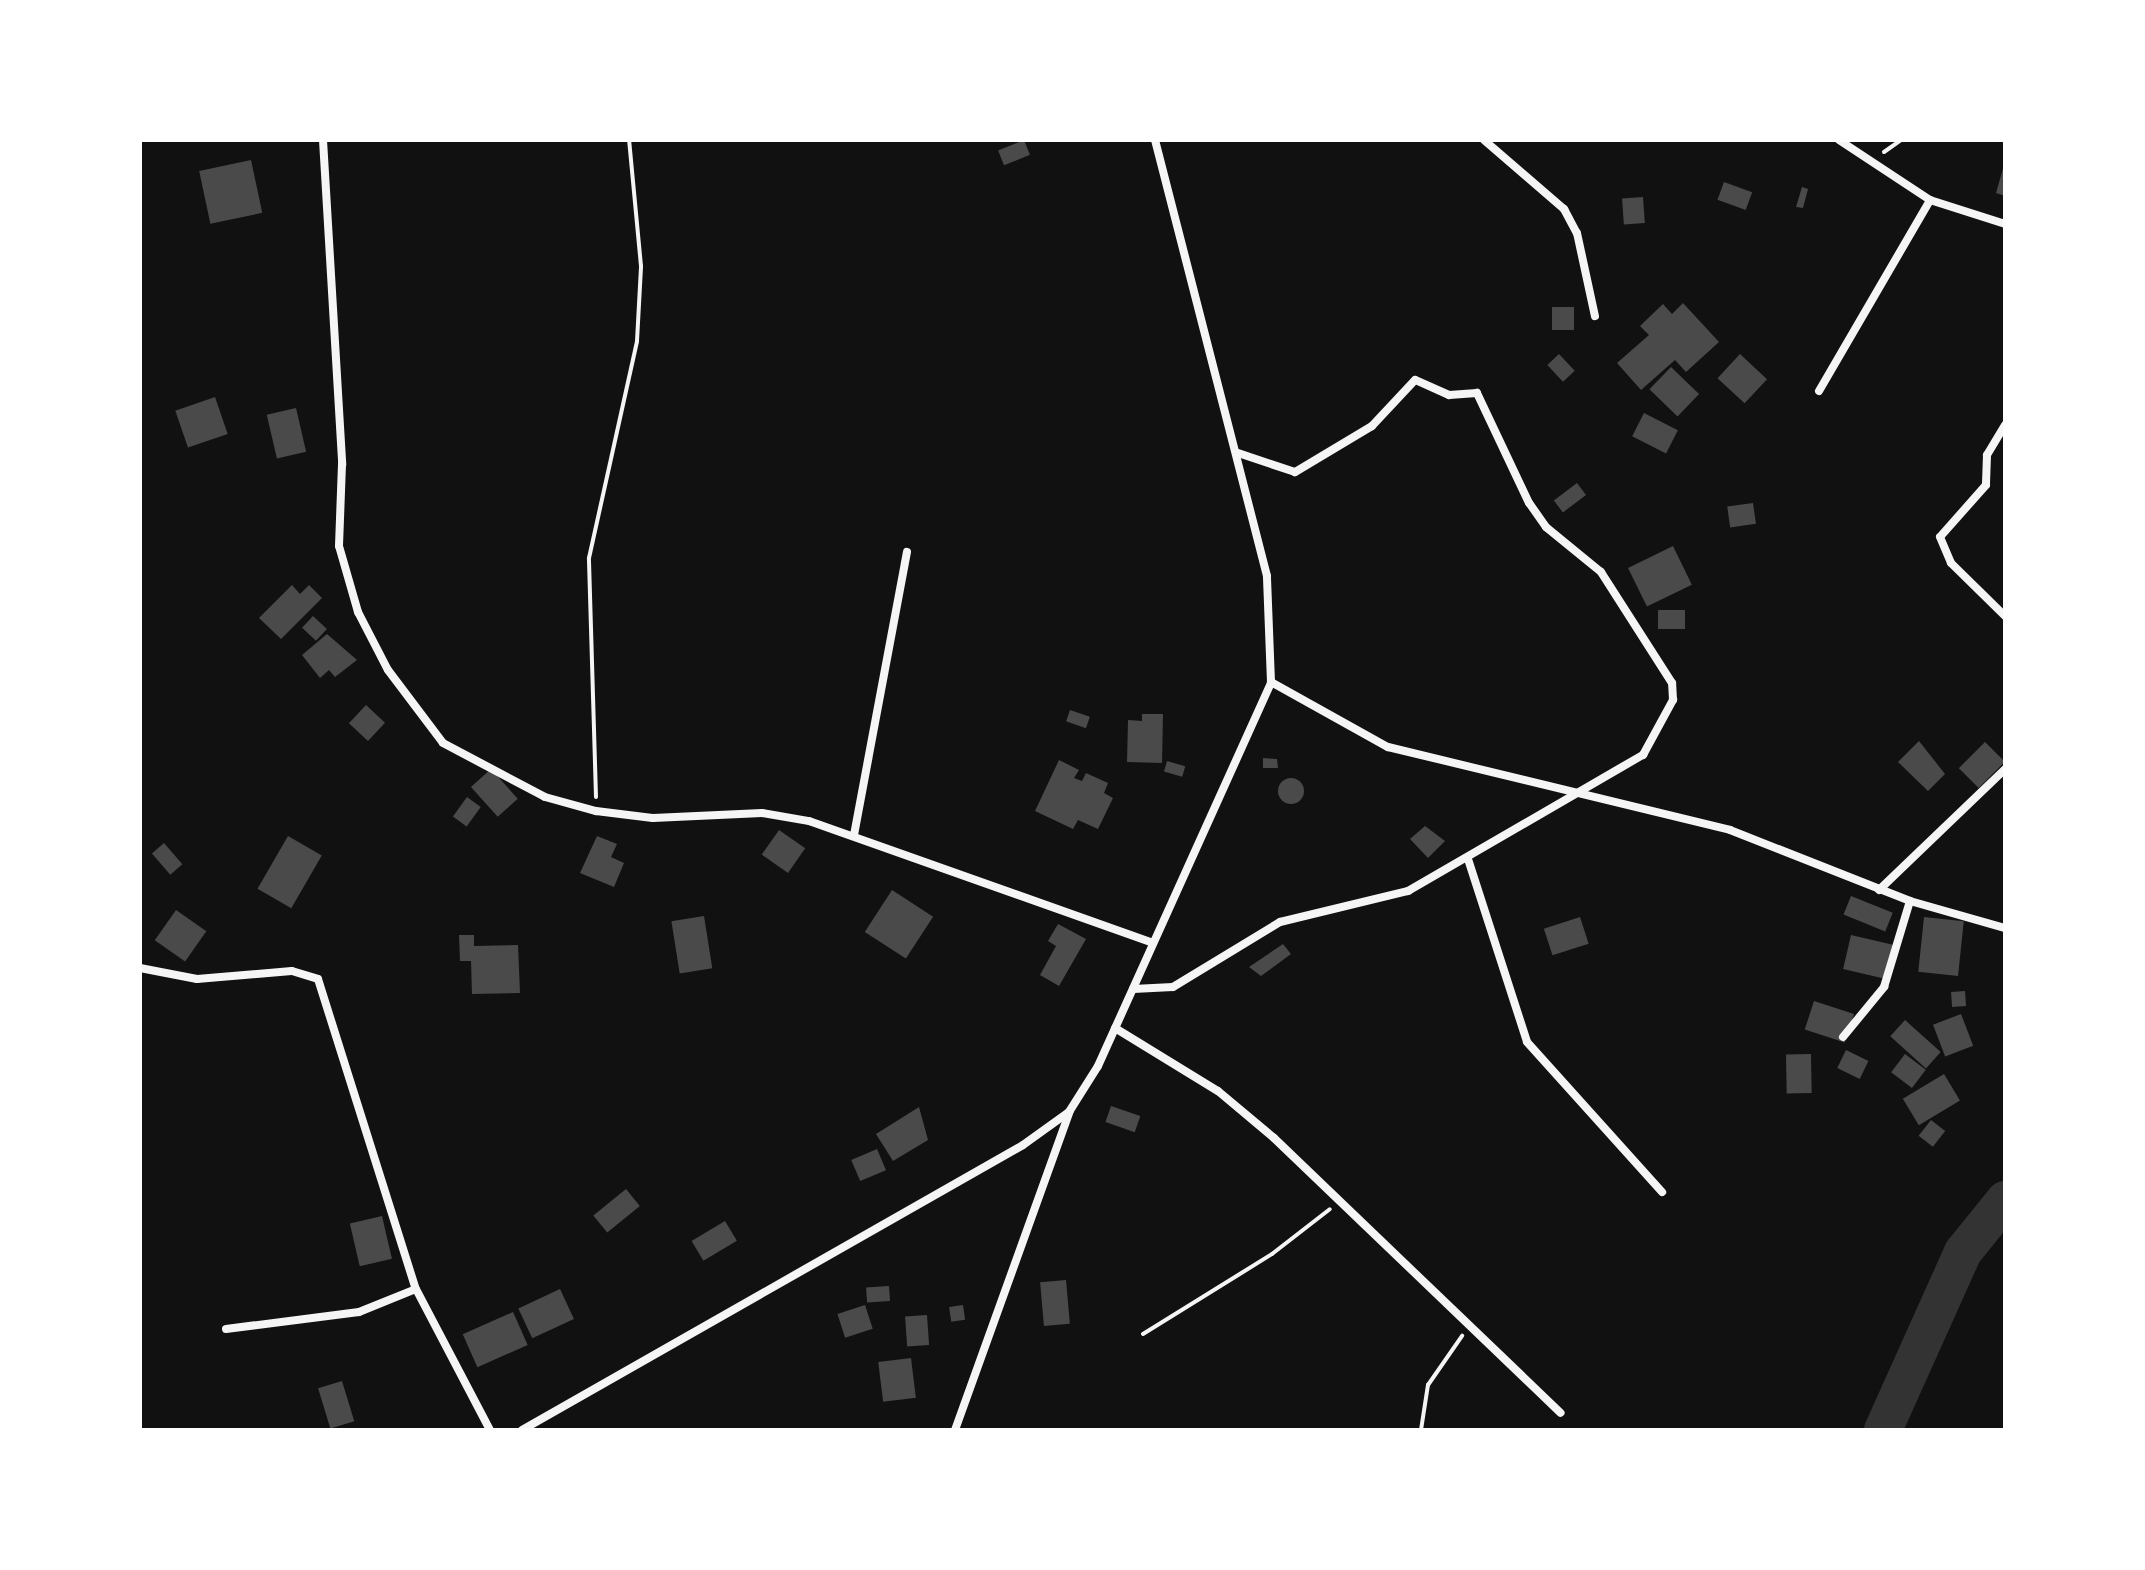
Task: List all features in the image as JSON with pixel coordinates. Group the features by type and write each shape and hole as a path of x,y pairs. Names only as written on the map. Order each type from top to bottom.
{"street":[{"path":"323,140 342,464 339,546 358,612 419,720 443,743 545,797 596,811 653,818 762,813 854,835 969,884 1151,942"},
{"path":"955,1430 1069,1112 1115,1028 1151,942 1271,682 1269,588 1238,453 1155,140"},
{"path":"1484,140 1564,209 1577,233 1595,316"},
{"path":"1839,140 1930,200 2002,225"},
{"path":"1819,391 1930,200"},
{"path":"1133,989 1173,987 1280,922 1380,902 1468,859 1570,791 1643,755 1668,719 1672,683 1601,572 1546,527 1529,503 1482,397 1449,395 1415,380 1372,426 1303,470 1287,472 1238,453"},
{"path":"2005,425 1987,455 1986,485 1940,537 1951,563 2005,616"},
{"path":"854,835 907,552"},
{"path":"1271,682 1388,747 1730,830 1879,890 2005,928"},
{"path":"1879,890 2005,769"},
{"path":"1468,859 1527,1042 1662,1192"},
{"path":"1843,1037 1884,987 1910,901"},
{"path":"140,968 197,979 292,971 318,979 416,1289 490,1430"},
{"path":"1115,1028 1218,1091 1561,1413"},
{"path":"522,1430 668,1340 980,1171 1069,1112"},
{"path":"226,1329 359,1312 416,1289"}],"path":[{"path":"596,811 589,558 637,341 641,266 629,140"},
{"path":"1143,1334 1272,1254 1339,1202"},
{"path":"1421,1430 1428,1385 1468,1328"}],"building":[{"path":"1024,140 1030,155 1004,165 998,150"},
{"path":"251,160 262,213 210,224 199,171"},
{"path":"2005,165 2005,196 1996,193"},
{"path":"1724,182 1752,192 1746,210 1718,200"},
{"path":"1802,187 1808,189 1803,208 1796,207"},
{"path":"1643,197 1645,223 1624,224 1622,198"},
{"path":"1683,303 1719,342 1686,372 1675,360 1641,390 1617,363 1649,335 1640,326 1663,304 1672,314"},
{"path":"1552,307 1574,307 1574,330 1552,330"},
{"path":"1559,354 1575,371 1563,382 1547,365"},
{"path":"1740,354 1767,379 1745,403 1717,378"},
{"path":"1671,367 1699,394 1678,416 1649,389"},
{"path":"215,397 228,434 188,448 175,411"},
{"path":"296,408 306,452 277,459 267,415"},
{"path":"1644,413 1678,430 1666,453 1632,436"},
{"path":"1577,483 1586,495 1563,512 1554,500"},
{"path":"1753,503 1756,524 1730,527 1727,507"},
{"path":"1673,546 1692,585 1647,607 1628,568"},
{"path":"292,585 300,594 309,585 322,598 281,639 259,618"},
{"path":"1658,610 1685,610 1685,629 1658,629"},
{"path":"313,616 327,629 316,641 302,628"},
{"path":"327,634 357,660 335,677 329,670 320,678 302,655"},
{"path":"366,705 385,723 368,741 349,723"},
{"path":"1070,710 1090,717 1086,728 1066,721"},
{"path":"1142,714 1163,714 1162,763 1127,762 1128,720 1142,721"},
{"path":"1919,741 1945,774 1928,791 1898,762"},
{"path":"1985,742 2005,762 1979,788 1959,768"},
{"path":"1263,758 1277,759 1278,768 1263,768"},
{"path":"1059,760 1079,770 1074,778 1082,781 1086,773 1108,783 1104,793 1113,798 1098,829 1078,820 1073,829 1035,811"},
{"path":"1167,761 1185,766 1182,777 1164,772"},
{"path":"491,769 518,799 498,817 471,787"},
{"path":"1291,778 1300,782 1304,791 1300,800 1291,804 1282,800 1278,791 1282,782"},
{"path":"467,797 481,807 467,826 453,816"},
{"path":"1425,826 1445,841 1428,858 1410,839"},
{"path":"779,830 805,848 788,873 762,855"},
{"path":"288,836 322,856 291,908 258,889"},
{"path":"597,836 617,844 611,857 624,863 614,887 580,873"},
{"path":"164,843 182,864 170,875 152,853"},
{"path":"892,890 933,917 906,959 865,932"},
{"path":"1851,896 1893,913 1885,931 1844,915"},
{"path":"176,910 206,931 185,962 155,940"},
{"path":"704,916 712,968 680,974 671,921"},
{"path":"1580,917 1589,944 1553,955 1544,929"},
{"path":"1924,917 1964,921 1958,976 1918,972"},
{"path":"1058,924 1086,939 1059,986 1040,975 1056,946 1048,941"},
{"path":"459,935 474,935 474,946 518,945 520,993 472,994 471,961 460,961"},
{"path":"1851,935 1894,945 1886,979 1843,969"},
{"path":"1283,944 1291,954 1261,976 1249,967"},
{"path":"1965,991 1966,1006 1952,1007 1951,992"},
{"path":"1814,1001 1854,1014 1845,1043 1805,1030"},
{"path":"1961,1014 1973,1046 1945,1056 1933,1025"},
{"path":"1905,1020 1941,1052 1926,1068 1890,1036"},
{"path":"1846,1050 1868,1061 1860,1079 1837,1068"},
{"path":"1786,1054 1811,1054 1812,1093 1787,1093"},
{"path":"1905,1054 1926,1070 1912,1088 1891,1072"},
{"path":"1944,1074 1960,1101 1919,1125 1903,1099"},
{"path":"1111,1106 1140,1116 1135,1132 1105,1122"},
{"path":"919,1107 928,1140 893,1161 876,1134"},
{"path":"1931,1120 1945,1131 1933,1147 1919,1136"},
{"path":"877,1149 886,1170 860,1181 851,1160"},
{"path":"626,1189 640,1206 607,1233 593,1215"},
{"path":"382,1216 392,1259 360,1266 350,1223"},
{"path":"725,1221 737,1241 703,1261 692,1241"},
{"path":"1066,1280 1070,1324 1044,1326 1040,1282"},
{"path":"889,1286 890,1301 867,1303 866,1288"},
{"path":"560,1289 574,1319 532,1338 518,1308"},
{"path":"865,1305 873,1329 845,1338 837,1314"},
{"path":"963,1305 965,1320 951,1322 949,1307"},
{"path":"513,1312 528,1345 477,1367 463,1334"},
{"path":"927,1315 929,1345 907,1346 905,1317"},
{"path":"911,1358 916,1398 883,1402 878,1362"},
{"path":"342,1381 354,1421 330,1428 318,1388"}],"waterway":[{"path":"1883,1430 1963,1252 2005,1200"}]}
